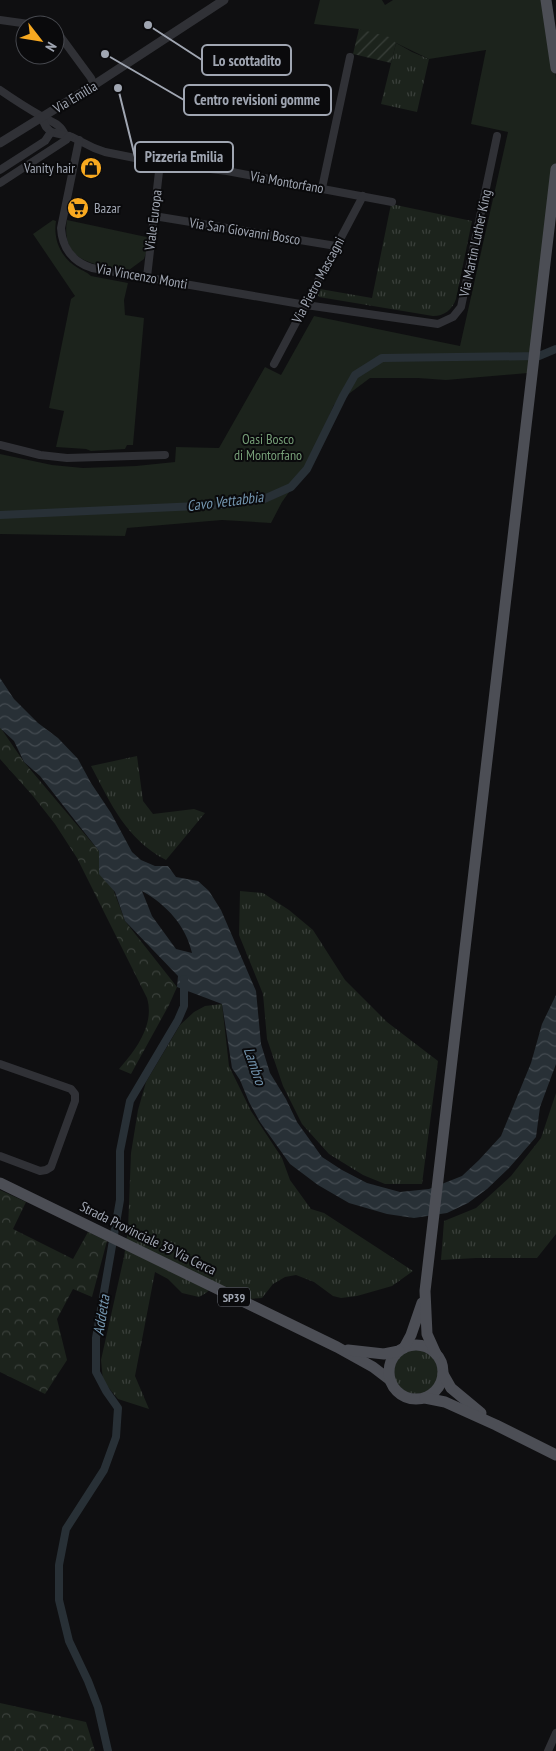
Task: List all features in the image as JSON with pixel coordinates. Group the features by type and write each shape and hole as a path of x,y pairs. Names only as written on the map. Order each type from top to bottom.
{"main road":[{"path":"546,0 556,68"},
{"path":"436,1354 427,1334 425,1292 556,169"},
{"name":"Strada Provinciale 39 Via Cerca","path":"0,1183 337,1347 374,1367 390,1380 400,1394 408,1398 425,1398 445,1402 496,1424 556,1455"},
{"path":"390,1380 389,1367 395,1355 402,1349 411,1335 425,1292"},
{"name":"Strada Provinciale 39 Via Cerca","path":"337,1347 354,1352 372,1354 384,1354 412,1345 421,1345 429,1348 440,1360 443,1374 451,1388 496,1424"},
{"path":"425,1398 438,1389 443,1374"}],"street":[{"name":"Via Emilia","path":"0,143 94,85 224,0"},
{"path":"0,20 15,22"},
{"path":"65,43 94,85"},
{"path":"322,188 350,57"},
{"path":"0,90 41,117 57,124 67,135"},
{"path":"41,117 51,132 67,135"},
{"path":"0,170 45,141 51,132"},
{"path":"0,183 66,140 67,135"},
{"name":"Via Montorfano","path":"67,135 99,150 160,163 227,171 392,202"},
{"name":"Via Martin Luther King","path":"306,305 432,324 443,323 458,313 463,302 497,136"},
{"name":"Via Vincenzo Monti","path":"79,140 61,228 61,236 66,249 75,260 86,266 306,305"},
{"name":"Viale Europa","path":"147,277 160,163"},
{"name":"Via Pietro Mascagni","path":"274,364 362,196"},
{"name":"Via San Giovanni Bosco","path":"154,216 336,246"},
{"path":"0,445 61,458 166,455"},
{"path":"0,1064 71,1089 75,1094 75,1101 51,1167 40,1171 0,1156"},
{"path":"548,1751 556,1733"}],"green space":[{"name":"Oasi Bosco di Montorfano","path":"320,0 382,0 385,5 393,0 545,0 551,29 556,79 556,169 528,373 446,380 370,378 334,405 304,471 282,502 271,523 222,520 127,528 125,536 0,534 0,454 52,465 83,468 175,462 176,447 219,448 265,367 281,375 314,316 460,346 508,132 471,124 486,50 429,59 396,43 359,29 314,24"},
{"path":"359,29 389,37 396,43 391,63 353,54"},
{"path":"396,43 429,59 417,112 381,104"},
{"path":"391,204 472,221 456,299 444,314 433,316 319,297 318,295 320,289 372,298"},
{"path":"53,220 56,221 55,228 59,248 67,259 91,276 128,283 124,300 125,315 144,318 133,445 127,445 125,449 91,451 56,447 64,411 49,408 71,299 75,296 33,234"},
{"path":"67,220 151,238 144,259 129,270 93,264 83,260 69,246 66,235"},
{"path":"0,727 24,762 99,851 125,921 177,987 131,1074 119,1069 132,1054 146,1027 149,1008 147,998 77,858 55,824 0,759"},
{"path":"137,756 143,801 153,814 194,809 205,813 166,860 140,842 130,831 113,807 91,766"},
{"path":"240,891 263,893 289,910 313,930 345,980 387,1022 438,1061 422,1184 385,1184 363,1175 329,1154 302,1124 283,1086 267,1039 263,994 239,935"},
{"path":"222,1004 229,1066 251,1111 282,1158 290,1180 311,1209 324,1213 413,1271 392,1286 357,1296 341,1298 333,1296 314,1282 296,1275 285,1277 273,1284 262,1298 249,1299 216,1284 199,1297 182,1293 168,1279 155,1272 135,1376 149,1409 118,1399 103,1381 101,1360 124,1257 128,1229 131,1153 138,1110 146,1082 180,1025 194,1012 205,1006"},
{"path":"556,1093 556,1234 537,1258 441,1260 444,1221 476,1208 511,1176 541,1138"},
{"path":"0,1190 26,1202 13,1229 73,1259 88,1232 107,1241 92,1297 73,1289 57,1319 67,1360 45,1394 0,1372"},
{"path":"416,1350 428,1354 434,1360 438,1372 434,1384 428,1390 416,1394 404,1390 398,1384 394,1372 398,1360 404,1354"},
{"path":"0,1703 86,1722 95,1751 0,1751"}],"water":[{"name":"Lambro","path":"0,678 14,699 38,723 58,738 78,759 132,852 141,860 155,866 168,866 176,877 198,881 209,891 221,910 256,991 261,1044 270,1073 297,1122 322,1157 367,1183 400,1192 429,1189 462,1176 501,1136 531,1063 542,1024 556,995 556,1064 540,1107 536,1137 509,1168 487,1189 468,1203 447,1213 414,1218 387,1214 349,1203 318,1185 290,1164 260,1122 240,1080 232,1068 222,1004 177,987 178,976 125,921 115,892 99,874 99,851 40,776 24,762 14,741 0,728","holes":["142,891 160,903 180,925 192,953 176,949 152,916"]}],"waterway":[{"name":"Cavo Vettabbia","path":"0,515 220,505 264,499 291,487 307,469 355,375 382,358 539,356 556,349"},
{"name":"Addetta","path":"108,1751 98,1707 69,1641 59,1600 59,1565 66,1529 104,1470 116,1437 118,1408 96,1372 96,1338 120,1200 120,1151 130,1101 178,1020 184,1006 184,979"}],"place":[{"name":"Lo scottadito","path":"148,25"},
{"name":"Centro revisioni gomme","path":"105,54"},
{"name":"Pizzeria Emilia","path":"118,88"},
{"name":"Vanity hair","path":"91,168"},
{"name":"Bazar","path":"78,208"}]}
